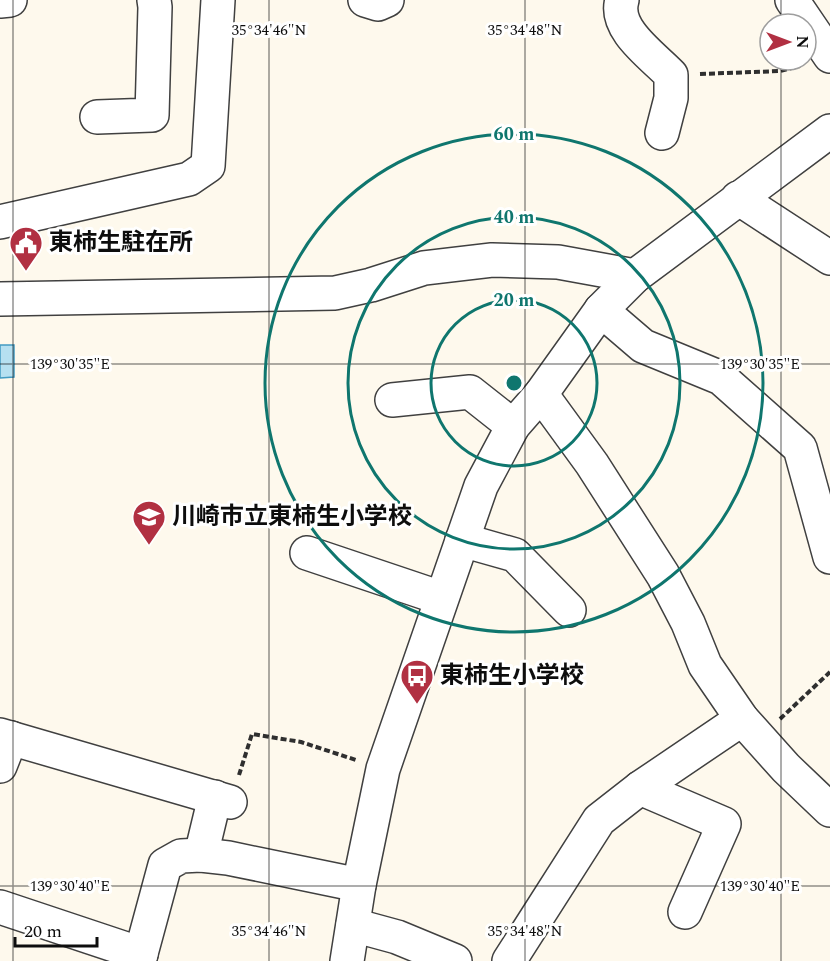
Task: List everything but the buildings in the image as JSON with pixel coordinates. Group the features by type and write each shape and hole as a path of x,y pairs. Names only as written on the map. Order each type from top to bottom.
{"street":[{"path":"0,1 9,0"},
{"path":"97,117 152,115 154,0"},
{"path":"0,222 189,179 208,166 218,0"},
{"path":"364,0 378,4 387,0"},
{"path":"622,0 620,9 626,29 671,75 671,98 663,133"},
{"path":"792,0 829,54"},
{"path":"347,961 359,885 383,769 481,486 513,426 541,394 601,310 635,276 830,131"},
{"path":"738,198 830,258"},
{"path":"0,299 334,293 371,285 424,268 492,260 558,262 635,276"},
{"path":"601,310 643,346 721,378 800,448 830,557"},
{"path":"392,400 470,392 513,426"},
{"path":"541,394 592,464 663,574 688,623 705,665 751,729 786,768 830,810"},
{"path":"462,540 515,555 569,610"},
{"path":"307,553 441,598"},
{"path":"509,961 599,820 640,788 751,729"},
{"path":"4,746 222,800 201,855"},
{"path":"640,788 724,824 685,912"},
{"path":"0,907 140,957 165,865 181,856 201,855 228,858 359,885"},
{"path":"353,925 397,937 455,961"}],"path":[{"path":"671,75 780,71 803,65 829,54"},
{"path":"751,729 830,672"},
{"path":"222,800 252,734 301,742 383,769"}],"water":[{"path":"0,345 14,345 14,377 0,378"}],"place":[{"name":"東柿生駐在所","path":"26,272"},
{"name":"川崎市立東柿生小学校","path":"149,546"},
{"name":"東柿生小学校","path":"417,705"}]}
